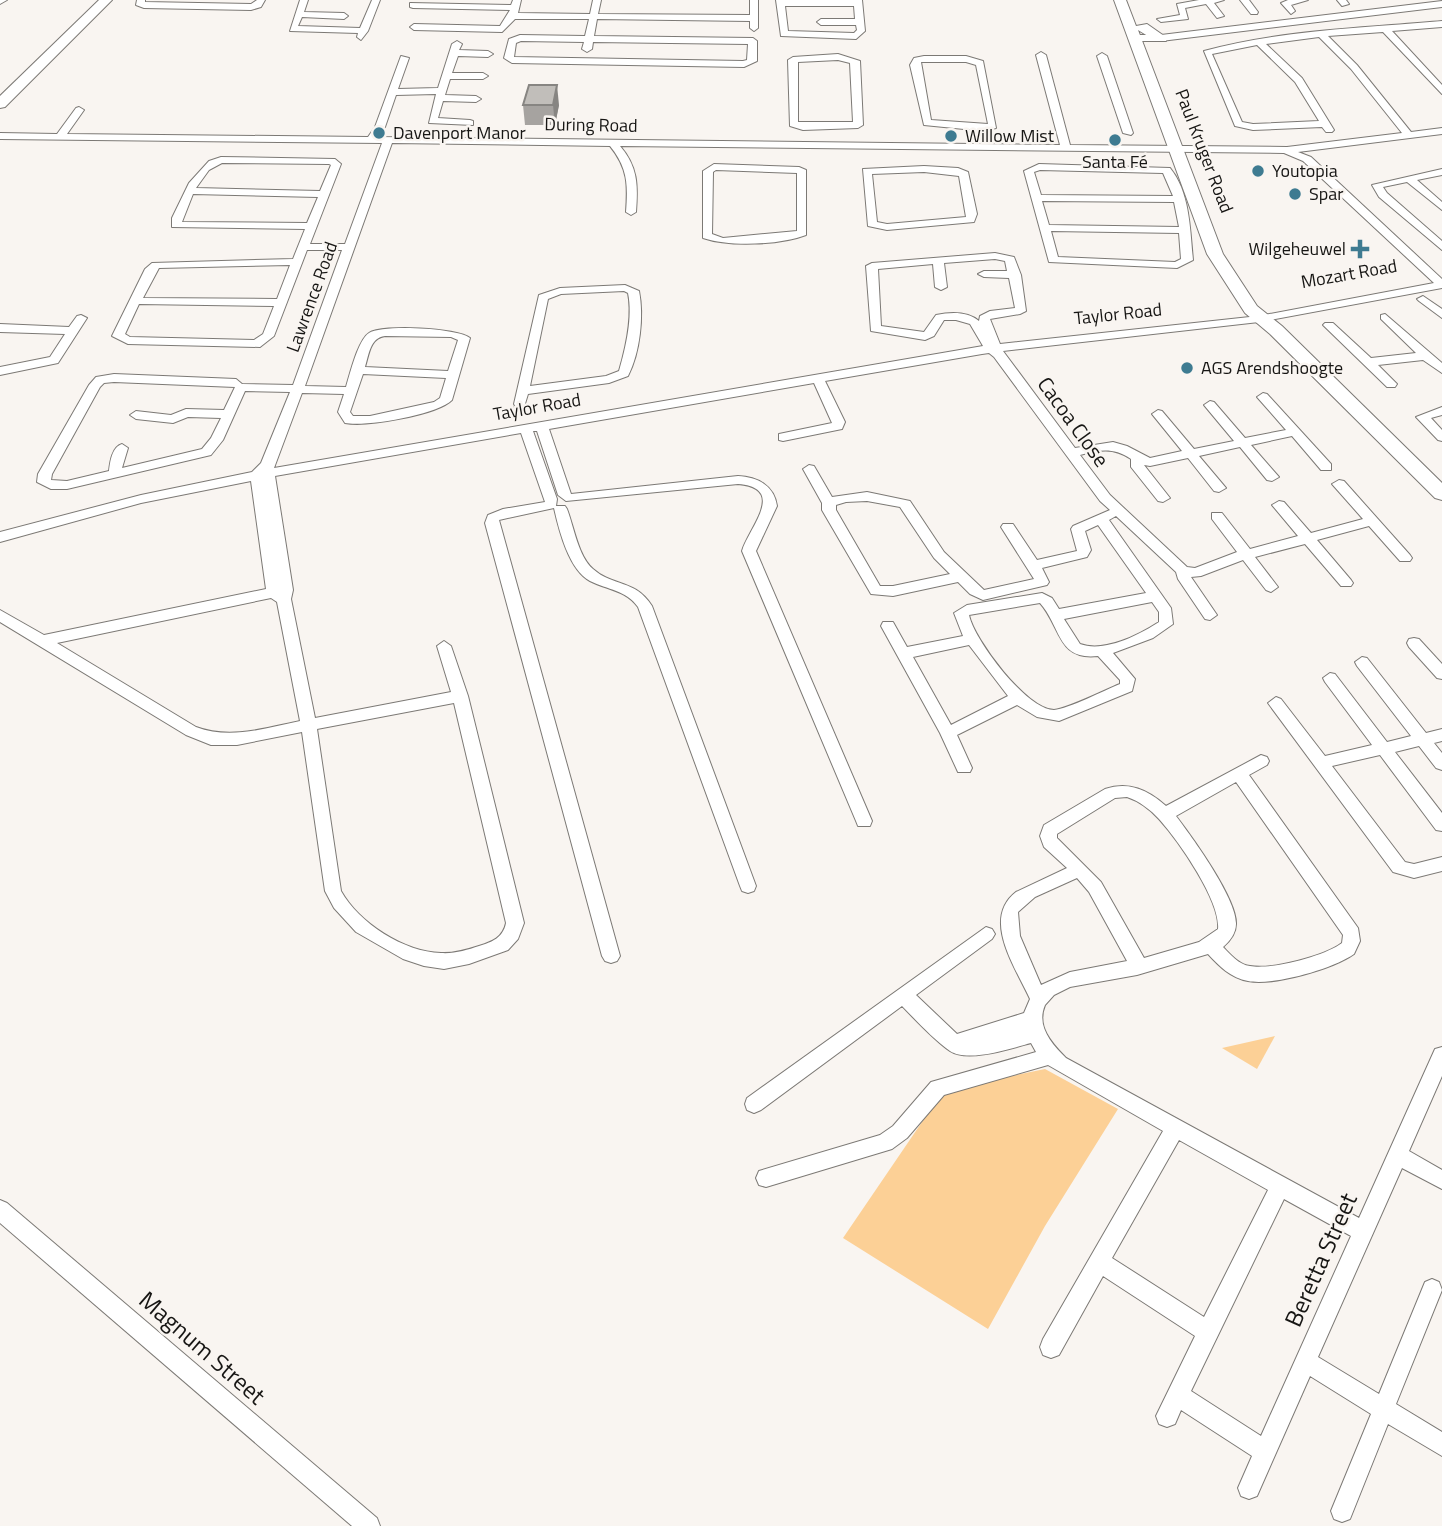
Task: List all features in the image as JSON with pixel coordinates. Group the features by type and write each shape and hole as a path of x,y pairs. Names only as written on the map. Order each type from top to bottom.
{"street":[{"path":"0,104 106,0"},
{"path":"141,0 140,4 218,3 254,6 261,0"},
{"path":"304,0 292,26 295,30 363,34 376,0"},
{"path":"584,61 597,0"},
{"path":"754,0 754,41 752,61 749,64 515,61 509,58 512,41 516,38 754,41"},
{"name":"Paul Kruger Road","path":"1120,0 1153,54 1164,106 1177,148 1215,254 1263,316 1442,494"},
{"name":"Paul Kruger Road","path":"1128,0 1140,34"},
{"path":"1161,19 1185,17 1180,6 1220,0"},
{"path":"1244,0 1254,12"},
{"path":"1292,11 1285,3 1304,0"},
{"path":"1401,0 1409,8"},
{"path":"858,1 861,31 856,36 787,35 782,32 780,2 858,1"},
{"path":"1208,1 1220,16"},
{"path":"1140,34 1161,38 1442,4"},
{"path":"413,5 515,8 594,16 754,18"},
{"path":"414,27 501,29 515,8"},
{"path":"298,14 344,16"},
{"path":"821,22 860,22"},
{"path":"1325,124 1253,127 1236,122 1207,53 1258,42 1321,34 1442,24"},
{"path":"1386,29 1442,91"},
{"path":"1321,34 1354,66 1409,136"},
{"path":"1258,42 1299,80 1341,145"},
{"path":"470,123 432,121 456,48 488,54"},
{"path":"1041,55 1066,149"},
{"path":"1102,55 1128,133"},
{"path":"380,140 384,131 380,127 404,58"},
{"path":"799,58 853,60 859,123 854,127 815,127 792,122 792,61 799,58"},
{"path":"966,59 980,63 994,124 955,136 925,121 915,65 917,60 966,59"},
{"path":"447,76 484,76"},
{"path":"394,92 476,99"},
{"path":"60,137 79,110"},
{"path":"815,127 816,146"},
{"path":"827,127 827,146"},
{"path":"1286,150 1442,131"},
{"name":"During Road","path":"0,136 613,143 755,156 816,146 934,152 955,136 1066,149 1286,150"},
{"name":"Lawrence Road","path":"264,471 351,243 380,140"},
{"path":"613,143 628,161 632,172 631,212"},
{"path":"1302,155 1341,145"},
{"path":"1086,149 1090,167"},
{"path":"1286,150 1302,155 1442,247"},
{"path":"921,152 924,169"},
{"path":"934,152 937,170"},
{"path":"755,156 802,172 802,233 746,240 710,239 707,236 708,171 755,156"},
{"path":"298,262 161,264 151,269 118,336 124,339 256,344 265,340 282,303 298,262 311,226 336,164 215,161 205,168 191,191 175,221 180,226 311,226"},
{"path":"1090,167 1166,170 1172,174 1179,199 1187,260 1177,265 1054,261 1051,259 1036,198 1030,169 1090,167"},
{"path":"924,169 964,174 972,214 970,220 887,227 871,223 867,171 924,169"},
{"path":"1367,197 1380,183 1442,172"},
{"path":"1409,178 1442,207"},
{"path":"191,191 324,194"},
{"path":"1367,197 1440,281"},
{"path":"1036,198 1179,199"},
{"path":"1044,228 1184,230"},
{"path":"305,243 351,243"},
{"path":"941,287 938,259 1003,256 1012,261 1020,311 990,314 984,318 992,349"},
{"name":"Cacoa Close","path":"938,259 872,265 873,326 884,332 925,336 930,334 940,317 963,315 973,319 992,349 1101,493 1182,571 1210,615"},
{"path":"984,274 1015,275"},
{"name":"Mozart Road","path":"1263,316 1440,281"},
{"path":"521,402 624,373 636,298 634,292 625,288 578,290 555,292 544,297 521,402 519,430 559,501"},
{"path":"1423,299 1442,315"},
{"path":"135,301 282,303"},
{"name":"Taylor Road","path":"0,535 264,471 992,349 1263,316"},
{"path":"1385,317 1442,369"},
{"path":"0,371 54,360 81,318"},
{"path":"1329,325 1391,384"},
{"path":"0,328 73,331"},
{"path":"374,334 452,334 464,338 447,397 442,404 370,420 352,421 345,417 350,388 357,370 368,340 374,334"},
{"path":"1368,362 1426,356"},
{"path":"357,370 452,375"},
{"path":"242,385 218,440 206,452 60,486 44,482 51,463 94,385 100,380 114,378 350,388"},
{"path":"783,437 838,426 839,422 818,379"},
{"path":"1263,397 1326,467"},
{"path":"1210,405 1272,477"},
{"path":"1442,411 1422,417 1442,437"},
{"path":"136,415 173,419 186,413 230,414"},
{"path":"1158,414 1219,488"},
{"path":"542,426 559,501 584,569 636,594 645,606 748,886"},
{"path":"1073,456 1118,446 1137,459 1150,462 1294,432"},
{"path":"117,473 116,461 122,448"},
{"path":"1137,459 1136,464 1163,498"},
{"path":"809,469 829,503 829,510 876,591 893,592 961,577"},
{"path":"264,471 281,594 309,727 333,891 341,909 357,923 390,944 420,958 441,961 473,956 506,942 515,923 460,696 444,646"},
{"path":"611,956 492,523 493,518 503,513 559,501 738,480 759,485 771,499 771,510 753,537 749,551 864,821"},
{"path":"1339,484 1405,558"},
{"path":"829,503 836,499 856,497 885,499 905,504 939,555 979,594 993,594 1042,582 1034,565 1007,527"},
{"path":"1279,505 1346,583"},
{"path":"1034,565 1082,554 1084,551 1078,529 1119,511"},
{"path":"1217,516 1271,587"},
{"path":"1101,519 1166,612 1166,624 1149,635 1101,650 1076,649 1047,601 1042,598 967,610 961,613 960,618 971,639 1018,698 1037,711 1054,716 1127,687 1128,679 1101,650"},
{"path":"1182,571 1196,573 1245,555 1372,521"},
{"path":"40,641 281,594"},
{"path":"1056,615 1153,597"},
{"path":"0,615 191,731 211,739 237,739 309,727 460,696"},
{"path":"888,626 948,733 964,768"},
{"path":"905,653 971,639"},
{"path":"1414,643 1442,674"},
{"path":"1362,662 1442,764"},
{"path":"1330,678 1442,825"},
{"path":"948,733 1018,698"},
{"path":"1276,704 1403,871 1442,864"},
{"path":"1321,764 1442,735"},
{"path":"1165,814 1261,761"},
{"path":"1211,946 1233,967 1253,975 1283,971 1343,953 1352,941 1352,933 1239,774"},
{"path":"1039,999 1062,982 1139,966 1211,946 1227,929 1225,910 1218,895 1165,814 1135,793 1121,791 1111,793 1066,818 1050,830 1048,836 1050,842 1094,887 1139,966"},
{"path":"1080,870 1027,894 1015,903 1007,921 1010,935 1039,999 1034,1026 1050,1056 1362,1231"},
{"path":"754,1104 986,934"},
{"path":"903,994 938,1031 956,1045 965,1048 981,1048 1034,1026"},
{"name":"Beretta Street","path":"1249,1488 1442,1055"},
{"path":"766,1178 885,1143 900,1132 938,1088 1050,1056"},
{"path":"1051,1347 1175,1128"},
{"path":"1397,1155 1442,1181"},
{"path":"1167,1416 1280,1186"},
{"name":"Magnum Street","path":"0,1210 369,1526"},
{"path":"1100,1262 1208,1332"},
{"path":"1342,1511 1432,1289"},
{"path":"1305,1361 1442,1444"},
{"path":"1177,1395 1265,1452"}],"shaded area":[{"path":"1275,1036 1257,1069 1222,1048"},
{"path":"1045,1069 1118,1109 1045,1226 988,1329 843,1238 939,1097 983,1082"}],"building":[{"path":"529,85 557,85 553,105 523,105"}],"tunnel":[{"path":"518,412 520,404"}],"place":[{"name":"Davenport Manor","path":"379,133"},
{"name":"Willow Mist","path":"951,136"},
{"name":"Santa Fé","path":"1115,140"},
{"name":"Youtopia","path":"1258,171"},
{"name":"Spar","path":"1295,194"},
{"name":"Wilgeheuwel","path":"1360,249"},
{"name":"AGS Arendshoogte","path":"1187,368"}]}
